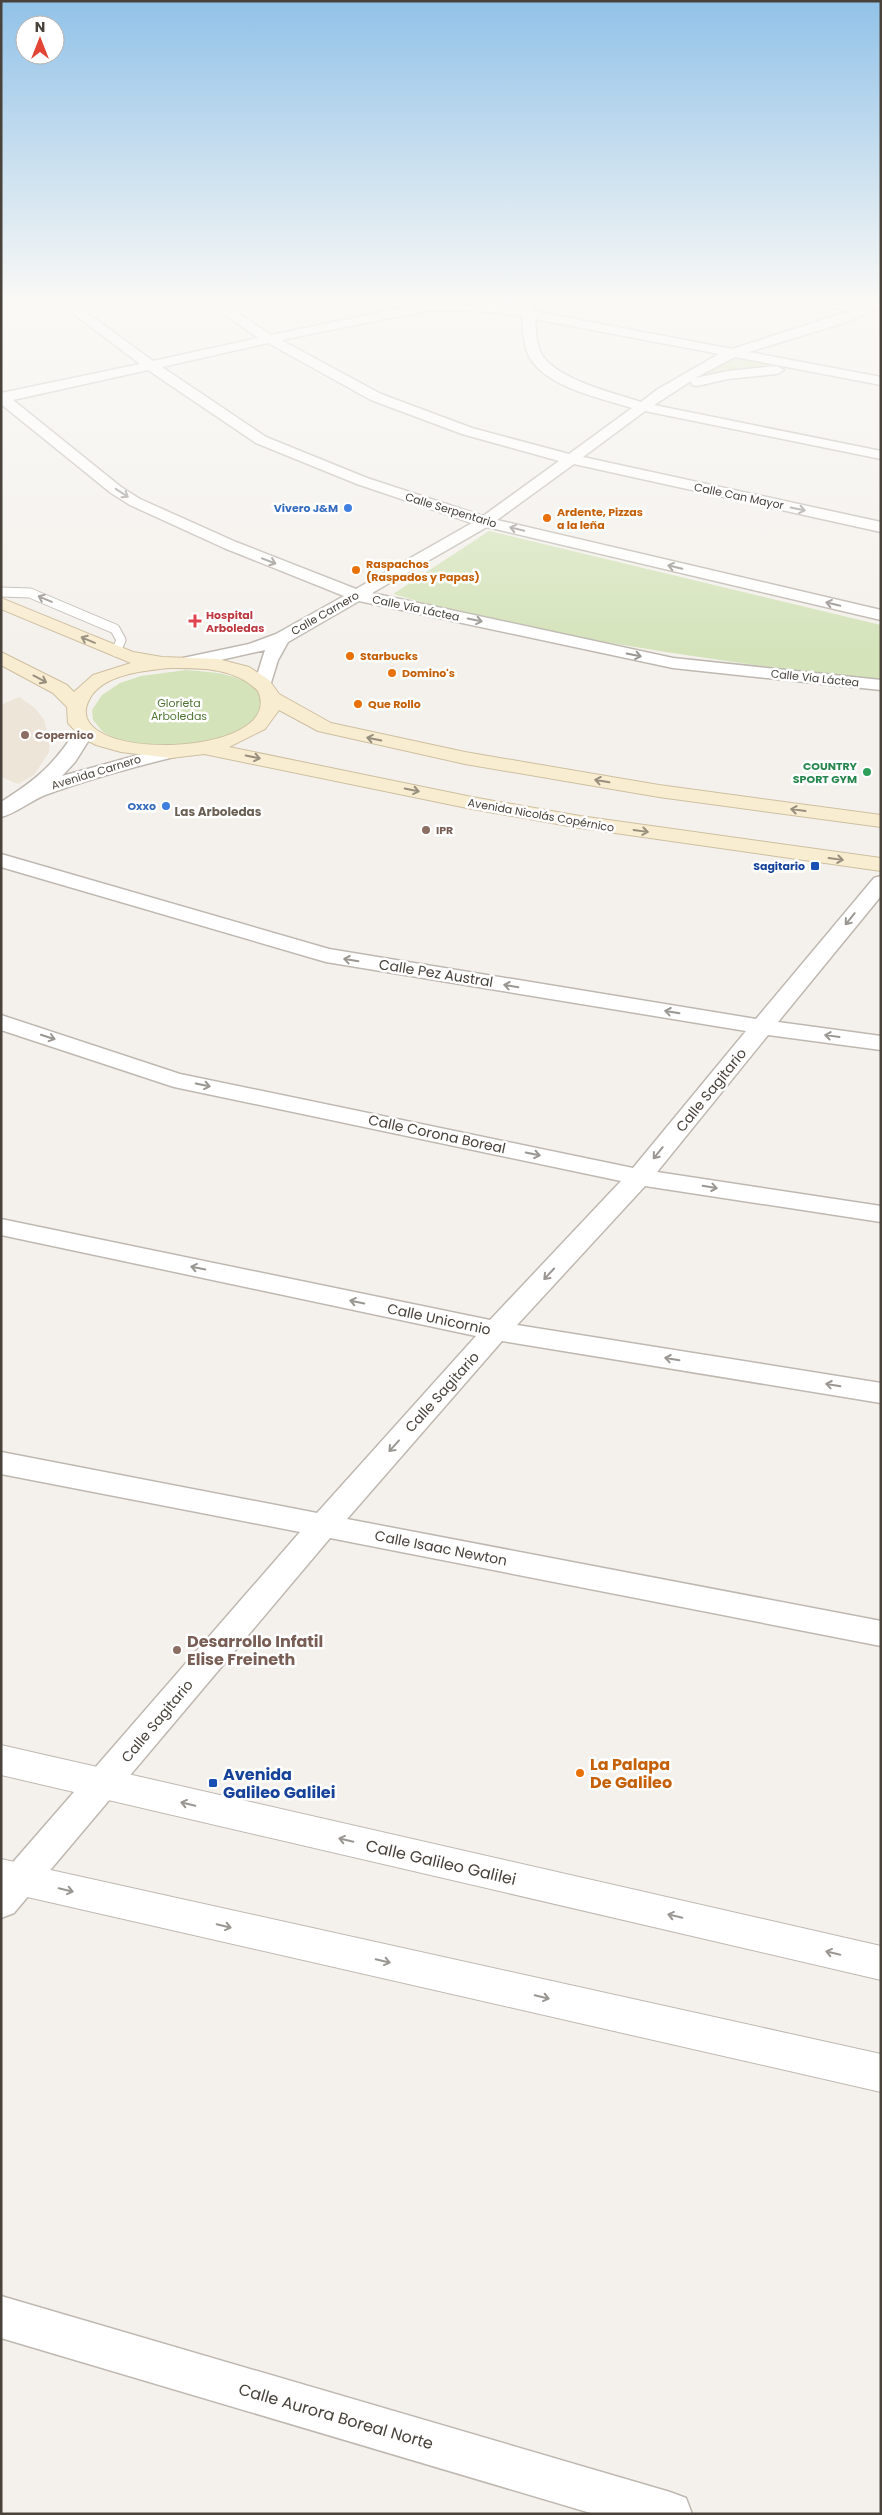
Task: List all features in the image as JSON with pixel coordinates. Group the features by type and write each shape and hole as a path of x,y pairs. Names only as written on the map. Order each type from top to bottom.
{"main road":[{"path":"1,604 129,657 225,667 253,678 267,692 325,727 465,758 659,791 881,821"},
{"path":"1,658 60,688 74,704 75,719 85,732 107,743 137,750 171,752 205,748 234,739 256,727 269,713 267,692"},
{"path":"74,704 86,689 107,676 136,667 168,662"},
{"name":"Avenida Nicolás Copérnico","path":"205,748 472,803 580,822 881,865"}],"street":[{"name":"Calle Vía Láctea","path":"28,419 116,490 135,502 230,545 356,595 673,663 881,685"},
{"name":"Calle Serpentario","path":"230,419 261,440 362,481 485,522 881,615"},
{"name":"Calle Can Mayor","path":"434,419 467,431 570,459 881,527"},
{"name":"Calle Carnero","path":"190,662 254,648 282,638 485,522 626,419"},
{"path":"705,419 881,455"},
{"name":"Calle Carnero","path":"267,692 265,668 271,653 282,638"},
{"name":"Avenida Carnero","path":"1,811 52,777 73,755 85,732"},
{"name":"Avenida Carnero","path":"22,797 69,778 110,766 171,752"},
{"name":"Calle Pez Austral","path":"1,860 326,956 763,1027 881,1043"},
{"name":"Calle Sagitario","path":"8,1886 103,1784 324,1525 496,1331 639,1177 881,882"},
{"name":"Calle Corona Boreal","path":"1,1022 174,1080 639,1177 881,1214"},
{"name":"Calle Unicornio","path":"1,1227 496,1331 881,1393"},
{"name":"Calle Isaac Newton","path":"1,1463 881,1634"},
{"name":"Calle Galileo Galilei","path":"1,1760 881,1964"},
{"path":"8,1886 881,2073"},
{"name":"Calle Aurora Boreal Norte","path":"1,2318 670,2514"}],"lane":[{"path":"1,592 30,593 115,629 121,640 116,652"}],"shaded area":[{"name":"Copernico","path":"19,697 35,708 44,720 50,741 49,752 34,775 18,784 1,777 1,705"}],"green space":[{"path":"489,531 881,625 881,681 737,663 594,640 499,622 393,594"},
{"name":"Glorieta Arboledas","path":"186,670 222,674 243,681 261,695 267,706 234,738 181,749 122,742 103,732 93,720 92,710 102,695 120,683 141,676"}],"place":[{"name":"Vivero J&M","path":"348,508"},
{"name":"Ardente, Pizzas a la leña","path":"547,518"},
{"name":"Raspachos (Raspados y Papas)","path":"356,570"},
{"name":"Hospital Arboledas","path":"195,621"},
{"name":"Starbucks","path":"350,656"},
{"name":"Domino's","path":"392,673"},
{"name":"Que Rollo","path":"358,704"},
{"name":"Copernico","path":"25,735"},
{"name":"COUNTRY SPORT GYM","path":"867,772"},
{"name":"Oxxo","path":"166,806"},
{"name":"IPR","path":"426,830"},
{"name":"Sagitario","path":"815,866"},
{"name":"Desarrollo Infatil Elise Freineth","path":"177,1650"},
{"name":"La Palapa De Galileo","path":"580,1773"},
{"name":"Avenida Galileo Galilei","path":"213,1783"}],"district":[{"name":"Las Arboledas","path":"218,812"}]}
